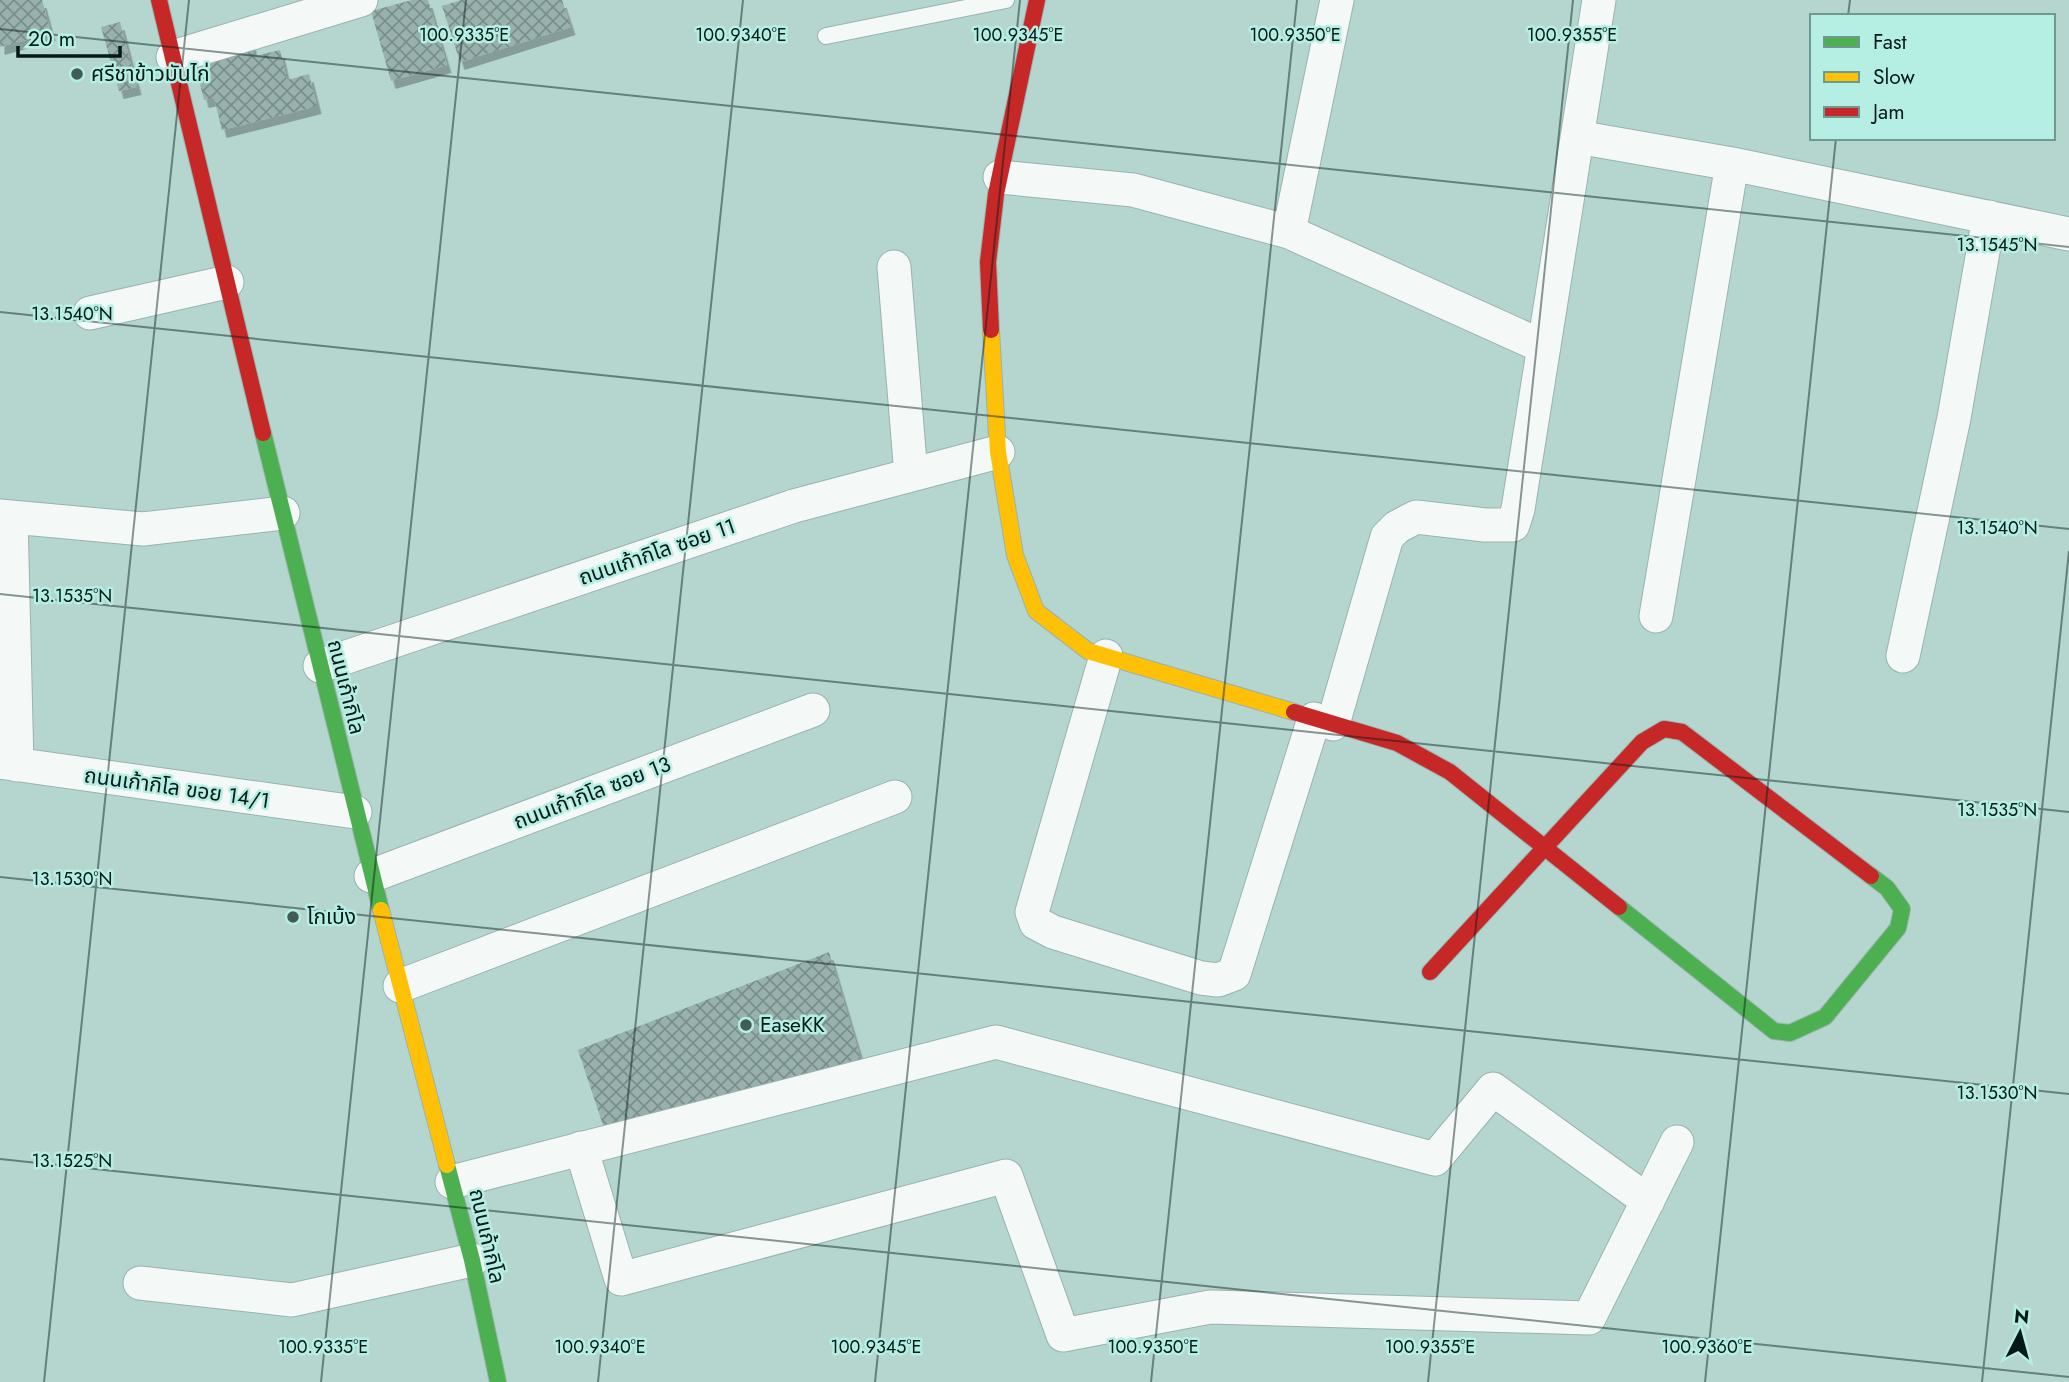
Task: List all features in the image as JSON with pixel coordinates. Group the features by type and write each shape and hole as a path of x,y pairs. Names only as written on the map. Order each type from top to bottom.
{"street":[{"name":"ถนนเก้ากิโล","path":"159,0 355,812 472,1260 498,1382"},
{"path":"173,57 361,0"},
{"path":"1037,0 1000,177 988,262 998,452 1015,555 1036,611 1088,651 1397,743 1450,772 1543,847 1774,1031 1790,1033 1825,1017 1898,928 1902,909 1887,888 1682,732 1664,729 1642,742 1543,847 1430,972"},
{"path":"1289,232 1337,0"},
{"path":"1106,656 1032,912 1036,923 1053,932 1201,978 1218,980 1234,974 1387,537 1416,517 1485,525 1513,525 1518,509 1599,0"},
{"path":"1577,137 1732,164 2069,234"},
{"path":"1656,616 1732,164"},
{"path":"1000,177 1133,190 1289,232 1544,346"},
{"path":"1903,656 1954,418 1989,217"},
{"path":"894,267 911,475"},
{"path":"90,313 227,282"},
{"name":"ถนนเก้ากิโล ซอย 11","path":"320,666 794,506 998,452"},
{"path":"9,764 5,517 143,529 283,513"},
{"name":"ถนนเก้ากิโล ซอย 13","path":"371,876 813,710"},
{"name":"ถนนเก้ากิโล ขอย 14/1","path":"9,764 355,812"},
{"path":"400,985 895,797"},
{"path":"452,1182 996,1042 1436,1159 1493,1089 1648,1201"},
{"path":"581,1148 621,1279 1006,1176 1063,1335 1210,1307 1589,1318 1678,1142"},
{"path":"140,1283 292,1300 472,1260"}],"lane":[{"path":"826,36 1006,0"}],"building":[{"path":"0,0 42,0 51,33 0,47"},
{"path":"412,0 428,0 447,65 391,81 371,11"},
{"path":"461,0 562,0 571,27 460,62 442,6"},
{"path":"120,22 137,87 119,91 101,27"},
{"path":"250,37 255,56 280,50 287,80 309,74 317,106 222,130 214,98 204,100 192,52"},
{"name":"EaseKK","path":"829,952 862,1063 604,1128 578,1050"}],"traffic: fast":[{"path":"263,433 381,910"},
{"path":"1619,907 1774,1031 1790,1033 1825,1017 1898,928 1902,909 1887,888 1871,876"},
{"path":"447,1165 472,1260 498,1382"}],"traffic: slow":[{"path":"991,330 998,452 1015,555 1036,611 1088,651 1294,712"},
{"path":"381,910 447,1165"}],"traffic: jam":[{"path":"159,0 263,433"},
{"path":"991,330 988,262 996,194 1037,0"},
{"path":"1294,712 1397,743 1450,772 1619,907"},
{"path":"1430,972 1642,742 1664,729 1682,732 1871,876"}],"place":[{"name":"ศรีชาข้าวมันไก่","path":"77,74"},
{"name":"โกเบ้ง","path":"293,917"},
{"name":"EaseKK","path":"746,1025"}]}
